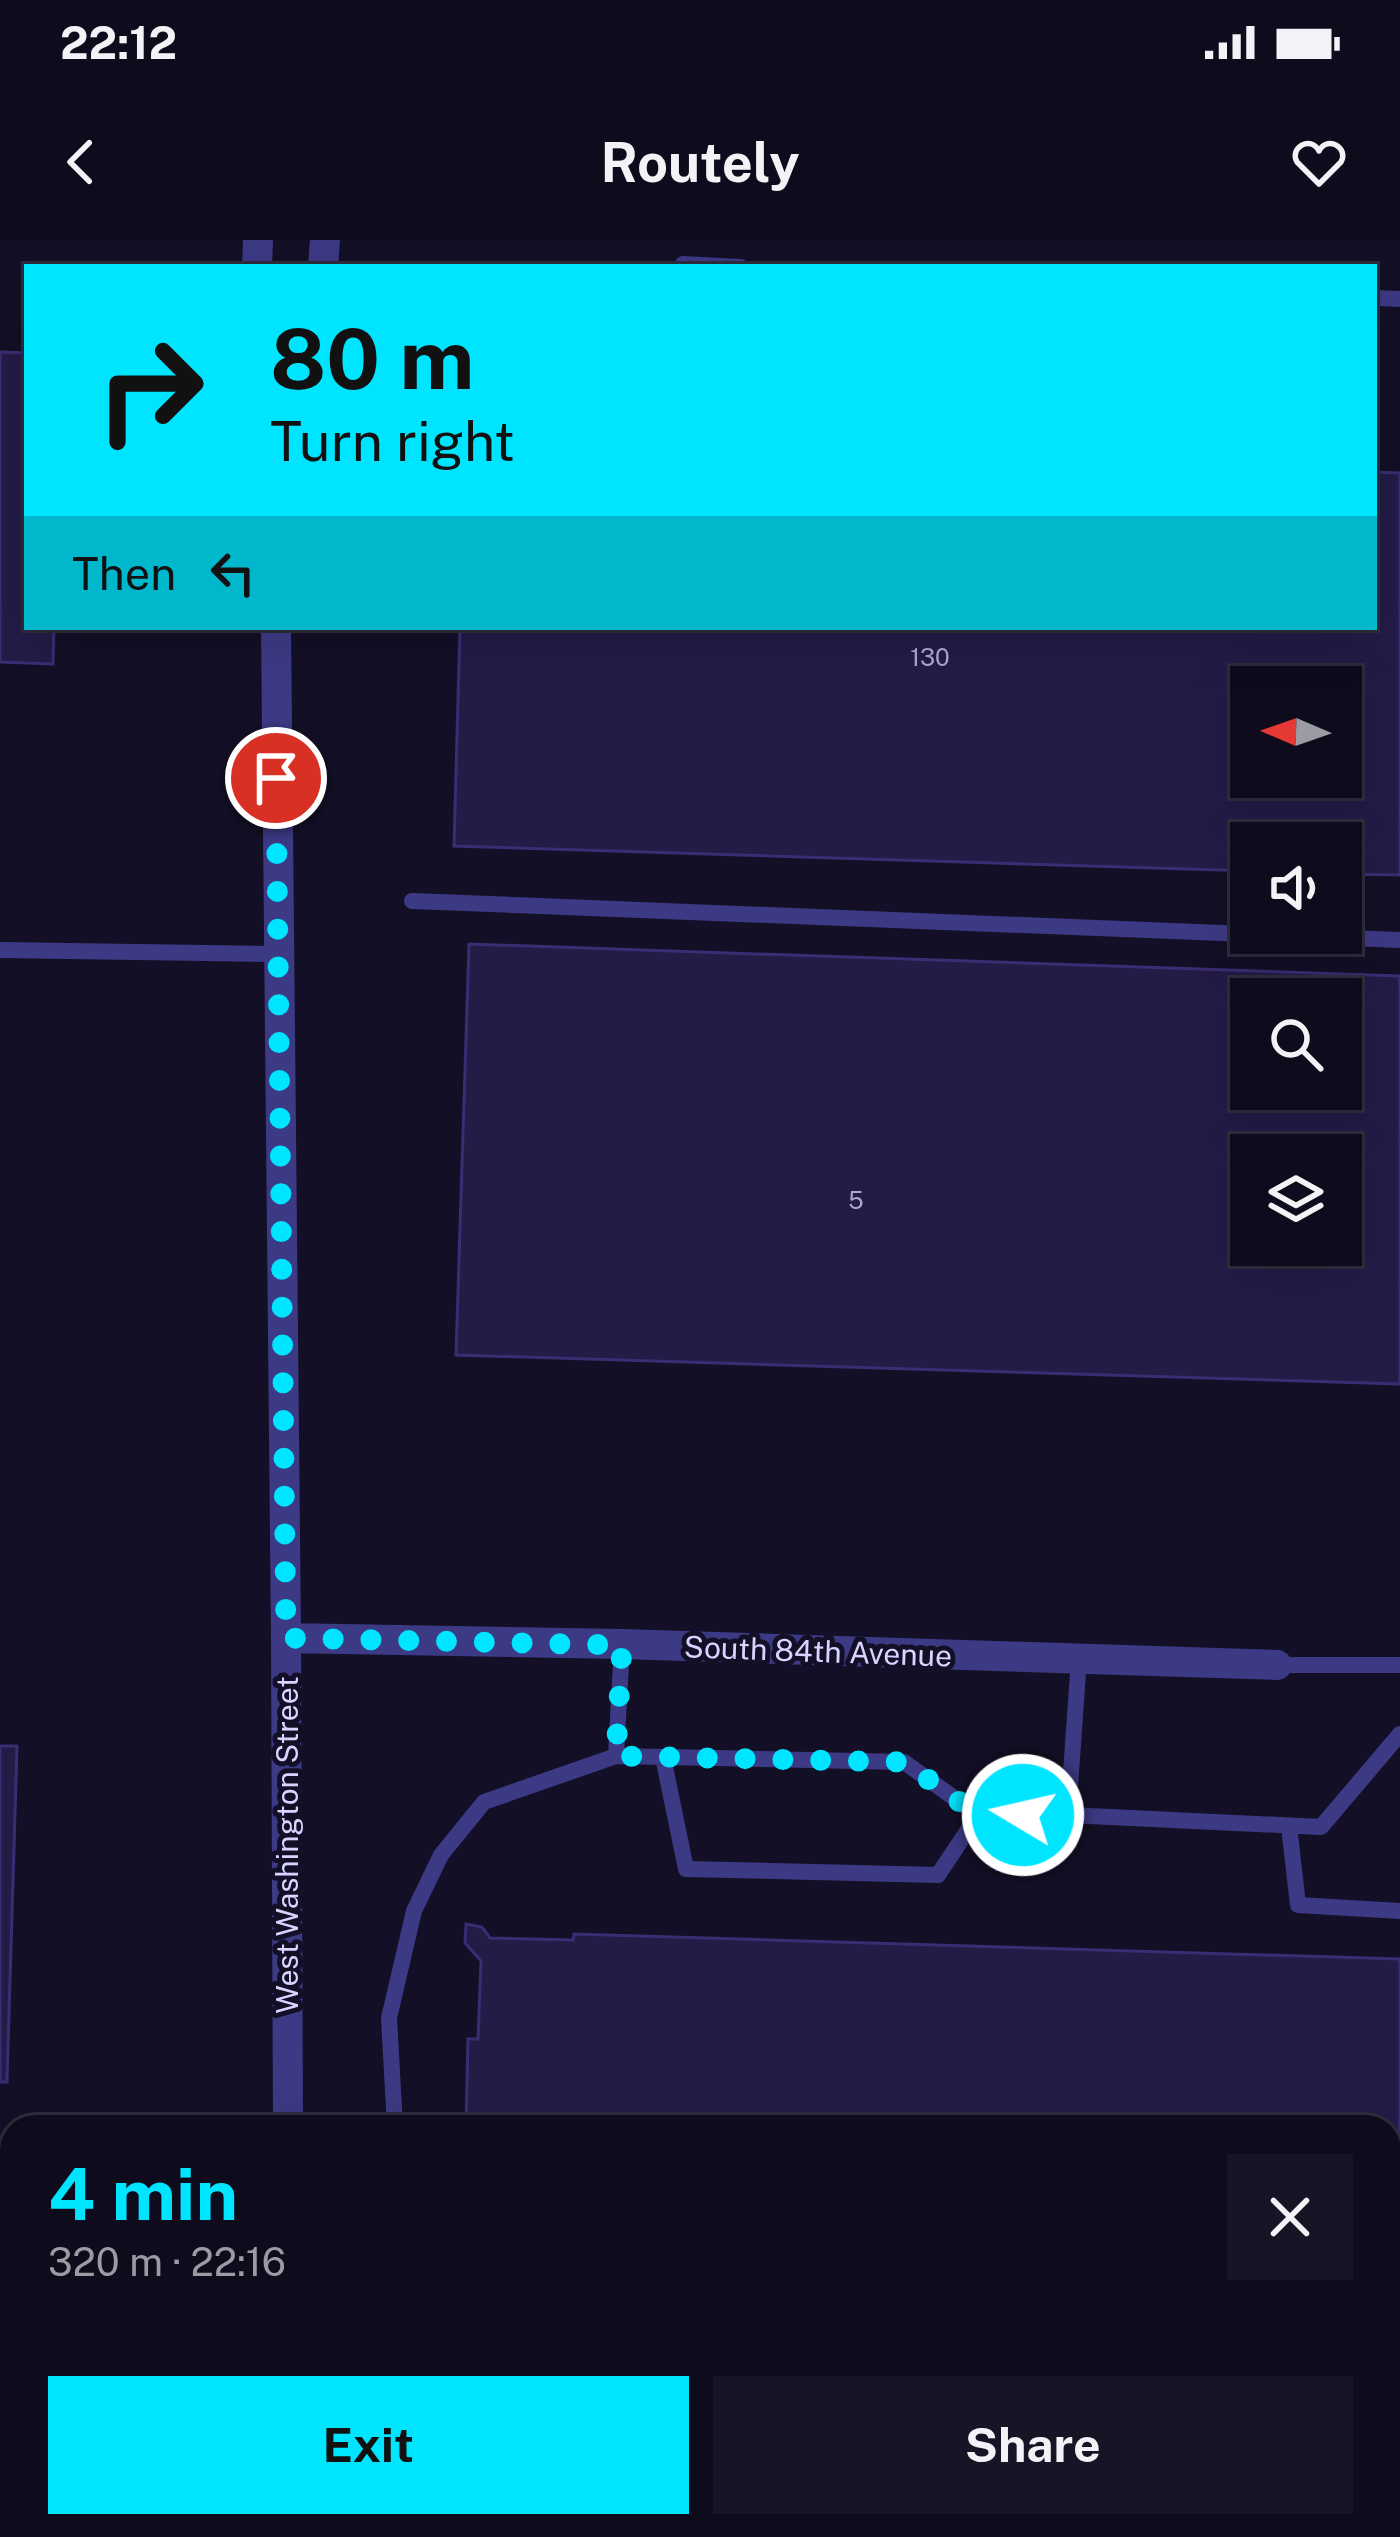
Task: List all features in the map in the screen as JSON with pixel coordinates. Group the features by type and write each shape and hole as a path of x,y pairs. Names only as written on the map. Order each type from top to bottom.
{"street":[{"name":"West Washington Street","path":"276,630 288,2115"},
{"name":"South 84th Avenue","path":"286,1638 1277,1665"}],"lane":[{"path":"412,901 1400,940"},
{"path":"0,950 278,954"},
{"path":"616,1756 622,1645"},
{"path":"1068,1815 1079,1659"},
{"path":"1277,1665 1400,1665"},
{"path":"394,2115 388,2018 414,1911 441,1855 484,1802 616,1756 904,1762 978,1815 1321,1827 1400,1734"},
{"path":"663,1757 686,1869 938,1875 978,1815"},
{"path":"1289,1826 1298,1904 1400,1911"}],"building":[{"path":"0,352 24,353 24,630 54,630 53,664 0,662"},
{"path":"1377,472 1400,473 1400,875 1362,874 1362,822 1230,822 1230,870 454,846 460,630 1377,630"},
{"path":"469,944 1400,976 1400,1384 456,1355"},
{"path":"0,1746 17,1746 7,2082 0,2082"},
{"path":"466,1924 482,1927 490,1938 573,1940 574,1934 1400,1959 1400,2115 466,2115 468,2039 478,2039 481,1961 465,1943"}],"route":[{"path":"276,778 286,1638 622,1645 616,1756 904,1762 978,1815 1023,1815"}]}
